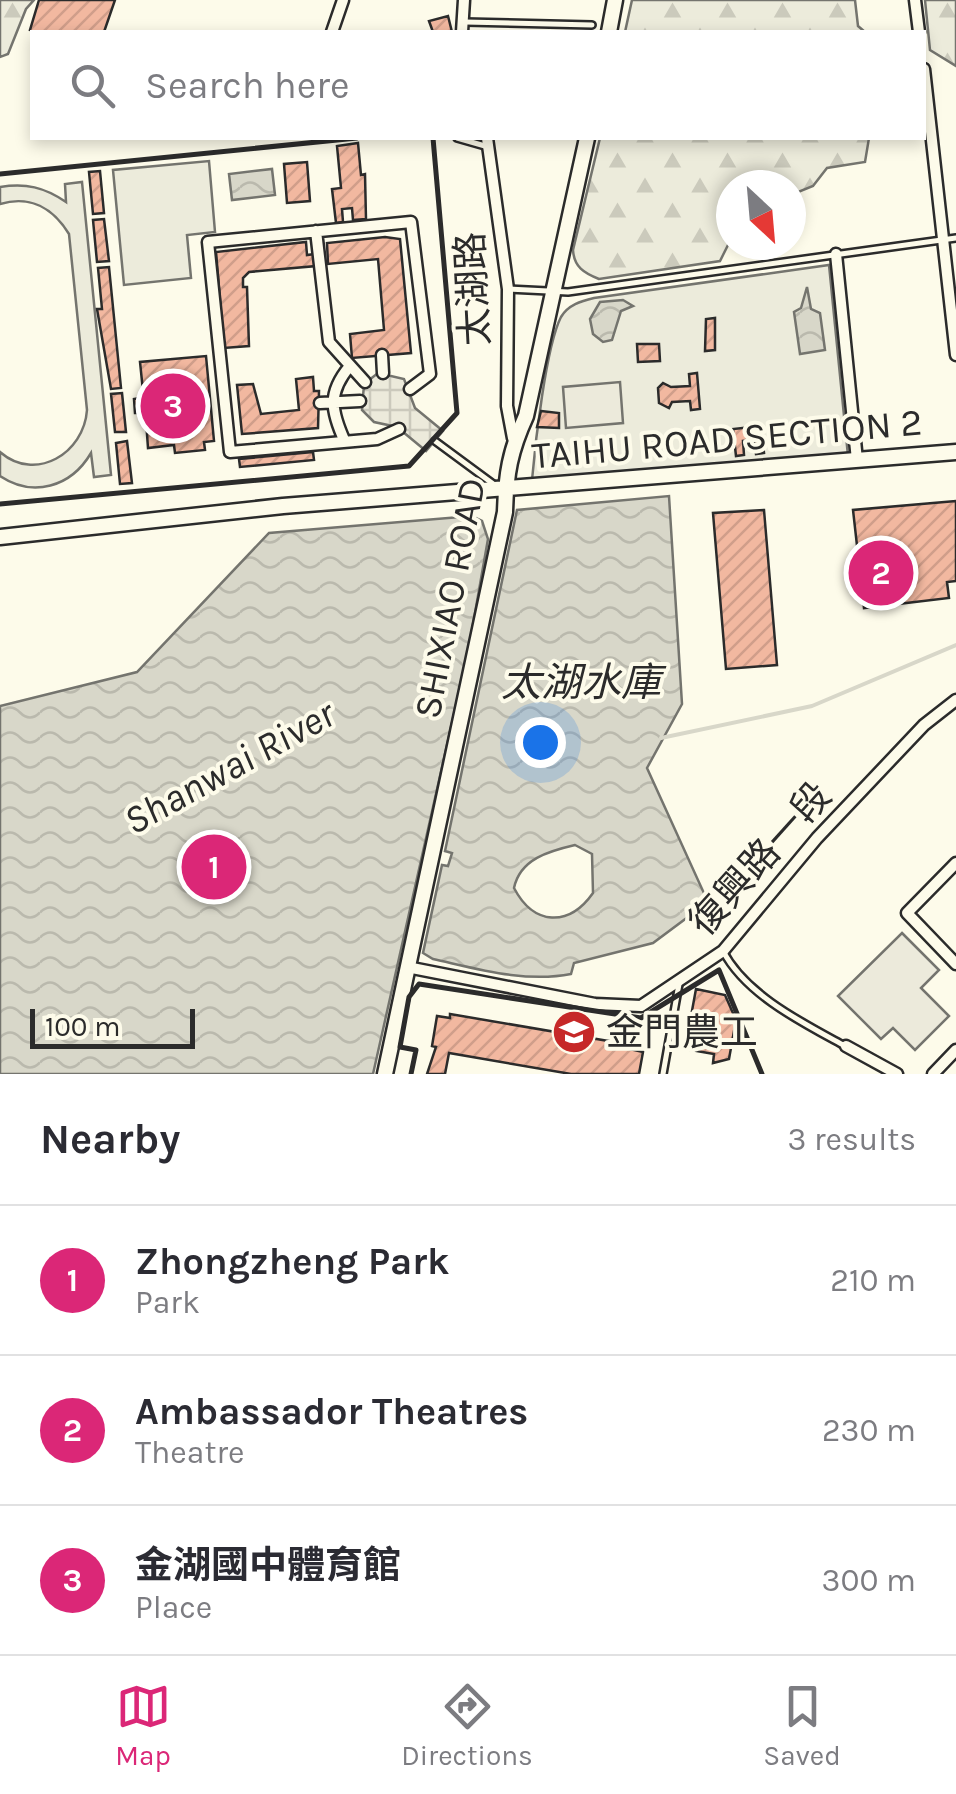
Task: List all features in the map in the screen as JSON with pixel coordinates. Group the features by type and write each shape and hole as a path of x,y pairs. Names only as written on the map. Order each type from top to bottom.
{"street":[{"path":"333,30 343,0"},
{"path":"462,27 464,0"},
{"path":"609,30 615,0"},
{"path":"916,0 919,30"},
{"path":"926,82 950,240 956,355"},
{"name":"SHIXIAO ROAD","path":"384,1074 505,512 503,491 513,438 526,416 587,140"},
{"name":"太湖路","path":"488,142 508,289 507,406 513,438"},
{"path":"399,429 385,437 230,452 208,242 411,222 430,374 410,389"},
{"path":"316,231 329,342 365,382"},
{"path":"836,254 857,460"},
{"path":"382,356 384,373"},
{"path":"326,402 350,366"},
{"path":"326,402 360,401"},
{"path":"326,402 345,442"},
{"name":"TAIHU ROAD SECTION 2","path":"0,536 302,505 956,452"},
{"name":"復興路一段","path":"407,967 633,1008 723,952 817,838 924,725 956,700"},
{"path":"956,863 907,913 956,964"},
{"path":"846,1046 897,1074"},
{"path":"936,1071 956,1050"}],"lane":[{"path":"462,27 592,25"},
{"path":"508,289 553,290 950,240"},
{"path":"435,441 503,491"},
{"path":"723,952 735,972 774,1003 846,1046"},
{"path":"663,1074 680,980"}],"green space":[{"path":"0,0 34,0 26,9 8,54 0,57"},
{"path":"632,0 855,0 858,26 863,30 625,30"},
{"path":"925,0 956,0 956,66 930,50"},
{"path":"600,140 869,140 865,162 827,168 806,189 806,170 716,170 716,260 720,261 599,279 575,261 573,250"},
{"path":"209,161 215,232 187,235 191,278 124,285 113,170"},
{"path":"82,182 111,475 94,477 91,453 83,465 62,481 50,486 25,486 0,476 0,452 28,465 56,459 77,439 87,410 69,234 56,217 40,206 21,201 0,204 0,187 34,187 66,202 65,184"},
{"path":"829,265 848,456 532,480 551,350 561,317 571,307 594,298"}],"shaded area":[{"path":"378,373 404,379 415,408 443,431 426,451 397,427 374,422 362,410 364,384"},
{"path":"620,382 623,423 566,428 563,387"},
{"path":"902,933 939,970 921,988 949,1016 915,1050 893,1028 881,1039 838,996"}],"water":[{"path":"272,169 275,195 232,200 229,174"},
{"path":"807,287 811,309 820,313 825,350 800,354 794,312 801,308"},
{"path":"623,300 633,306 621,311 612,340 603,342 593,334 590,319 600,302"},
{"name":"太湖水庫","path":"669,496 682,704 647,768 708,902 653,943 574,963 571,974 554,976 502,974 433,959 423,953 442,865 448,866 452,853 445,851 517,510","holes":["575,845 592,854 593,893 573,912 552,918 541,915 531,910 514,888 522,870 546,854"]},
{"path":"472,516 482,521 488,539 469,647 373,1074 0,1074 0,706 137,672 269,533"}],"building":[{"path":"39,0 115,0 105,30 30,30"},
{"path":"448,16 452,30 432,30 429,21"},
{"path":"358,143 361,175 365,174 366,219 353,220 352,208 342,209 343,222 336,223 332,189 341,188 337,146"},
{"path":"307,162 310,201 287,203 284,164"},
{"path":"100,171 104,213 93,214 89,172"},
{"path":"104,219 109,261 97,262 93,220"},
{"path":"400,239 411,353 352,358 350,334 384,330 378,259 328,264 327,243"},
{"path":"306,242 307,255 315,254 316,266 249,272 243,278 243,287 247,287 249,346 224,348 216,252"},
{"path":"109,267 121,388 111,389 97,309 102,309 98,268"},
{"path":"715,318 715,350 705,351 706,319"},
{"path":"637,344 659,344 660,361 638,362"},
{"path":"206,356 214,441 204,442 205,450 175,453 174,445 148,448 146,420 142,413 135,413 134,399 140,398 143,391 140,362"},
{"path":"697,373 700,409 691,410 690,401 672,402 669,408 659,403 658,388 663,383 671,387 690,386 689,374"},
{"path":"313,377 314,391 319,391 318,428 242,434 237,385 253,384 261,414 299,410 296,379"},
{"path":"122,393 126,432 115,432 111,394"},
{"path":"541,411 559,413 559,428 537,427"},
{"path":"761,426 764,453 756,454 754,440 743,441 744,455 736,456 733,429"},
{"path":"127,441 132,483 120,484 116,443"},
{"path":"313,452 314,460 240,467 239,459"},
{"path":"956,501 956,581 947,582 949,598 864,608 853,510"},
{"path":"764,510 777,665 726,669 713,513"},
{"path":"696,989 725,995 736,1020 729,1059 713,1063 714,1054 685,1049"},
{"path":"450,1014 626,1044 629,1018 637,1019 630,1049 643,1052 639,1074 571,1074 449,1053 445,1074 427,1074 436,1047 432,1046 437,1016 450,1018"}],"waterway":[{"name":"Shanwai River","path":"661,738 812,706 956,645"}],"wall":[{"path":"0,174 337,140"},
{"path":"0,504 409,466 457,413 433,140"},
{"path":"411,1074 416,1050 400,1047 409,997 419,984 641,1018 719,970 762,1074"}],"place":[{"name":"金湖國中體育館","path":"173,406"},
{"name":"Ambassador Theatres","path":"881,573"},
{"name":"Zhongzheng Park","path":"214,867"},
{"name":"金門農工","path":"574,1032"}]}
